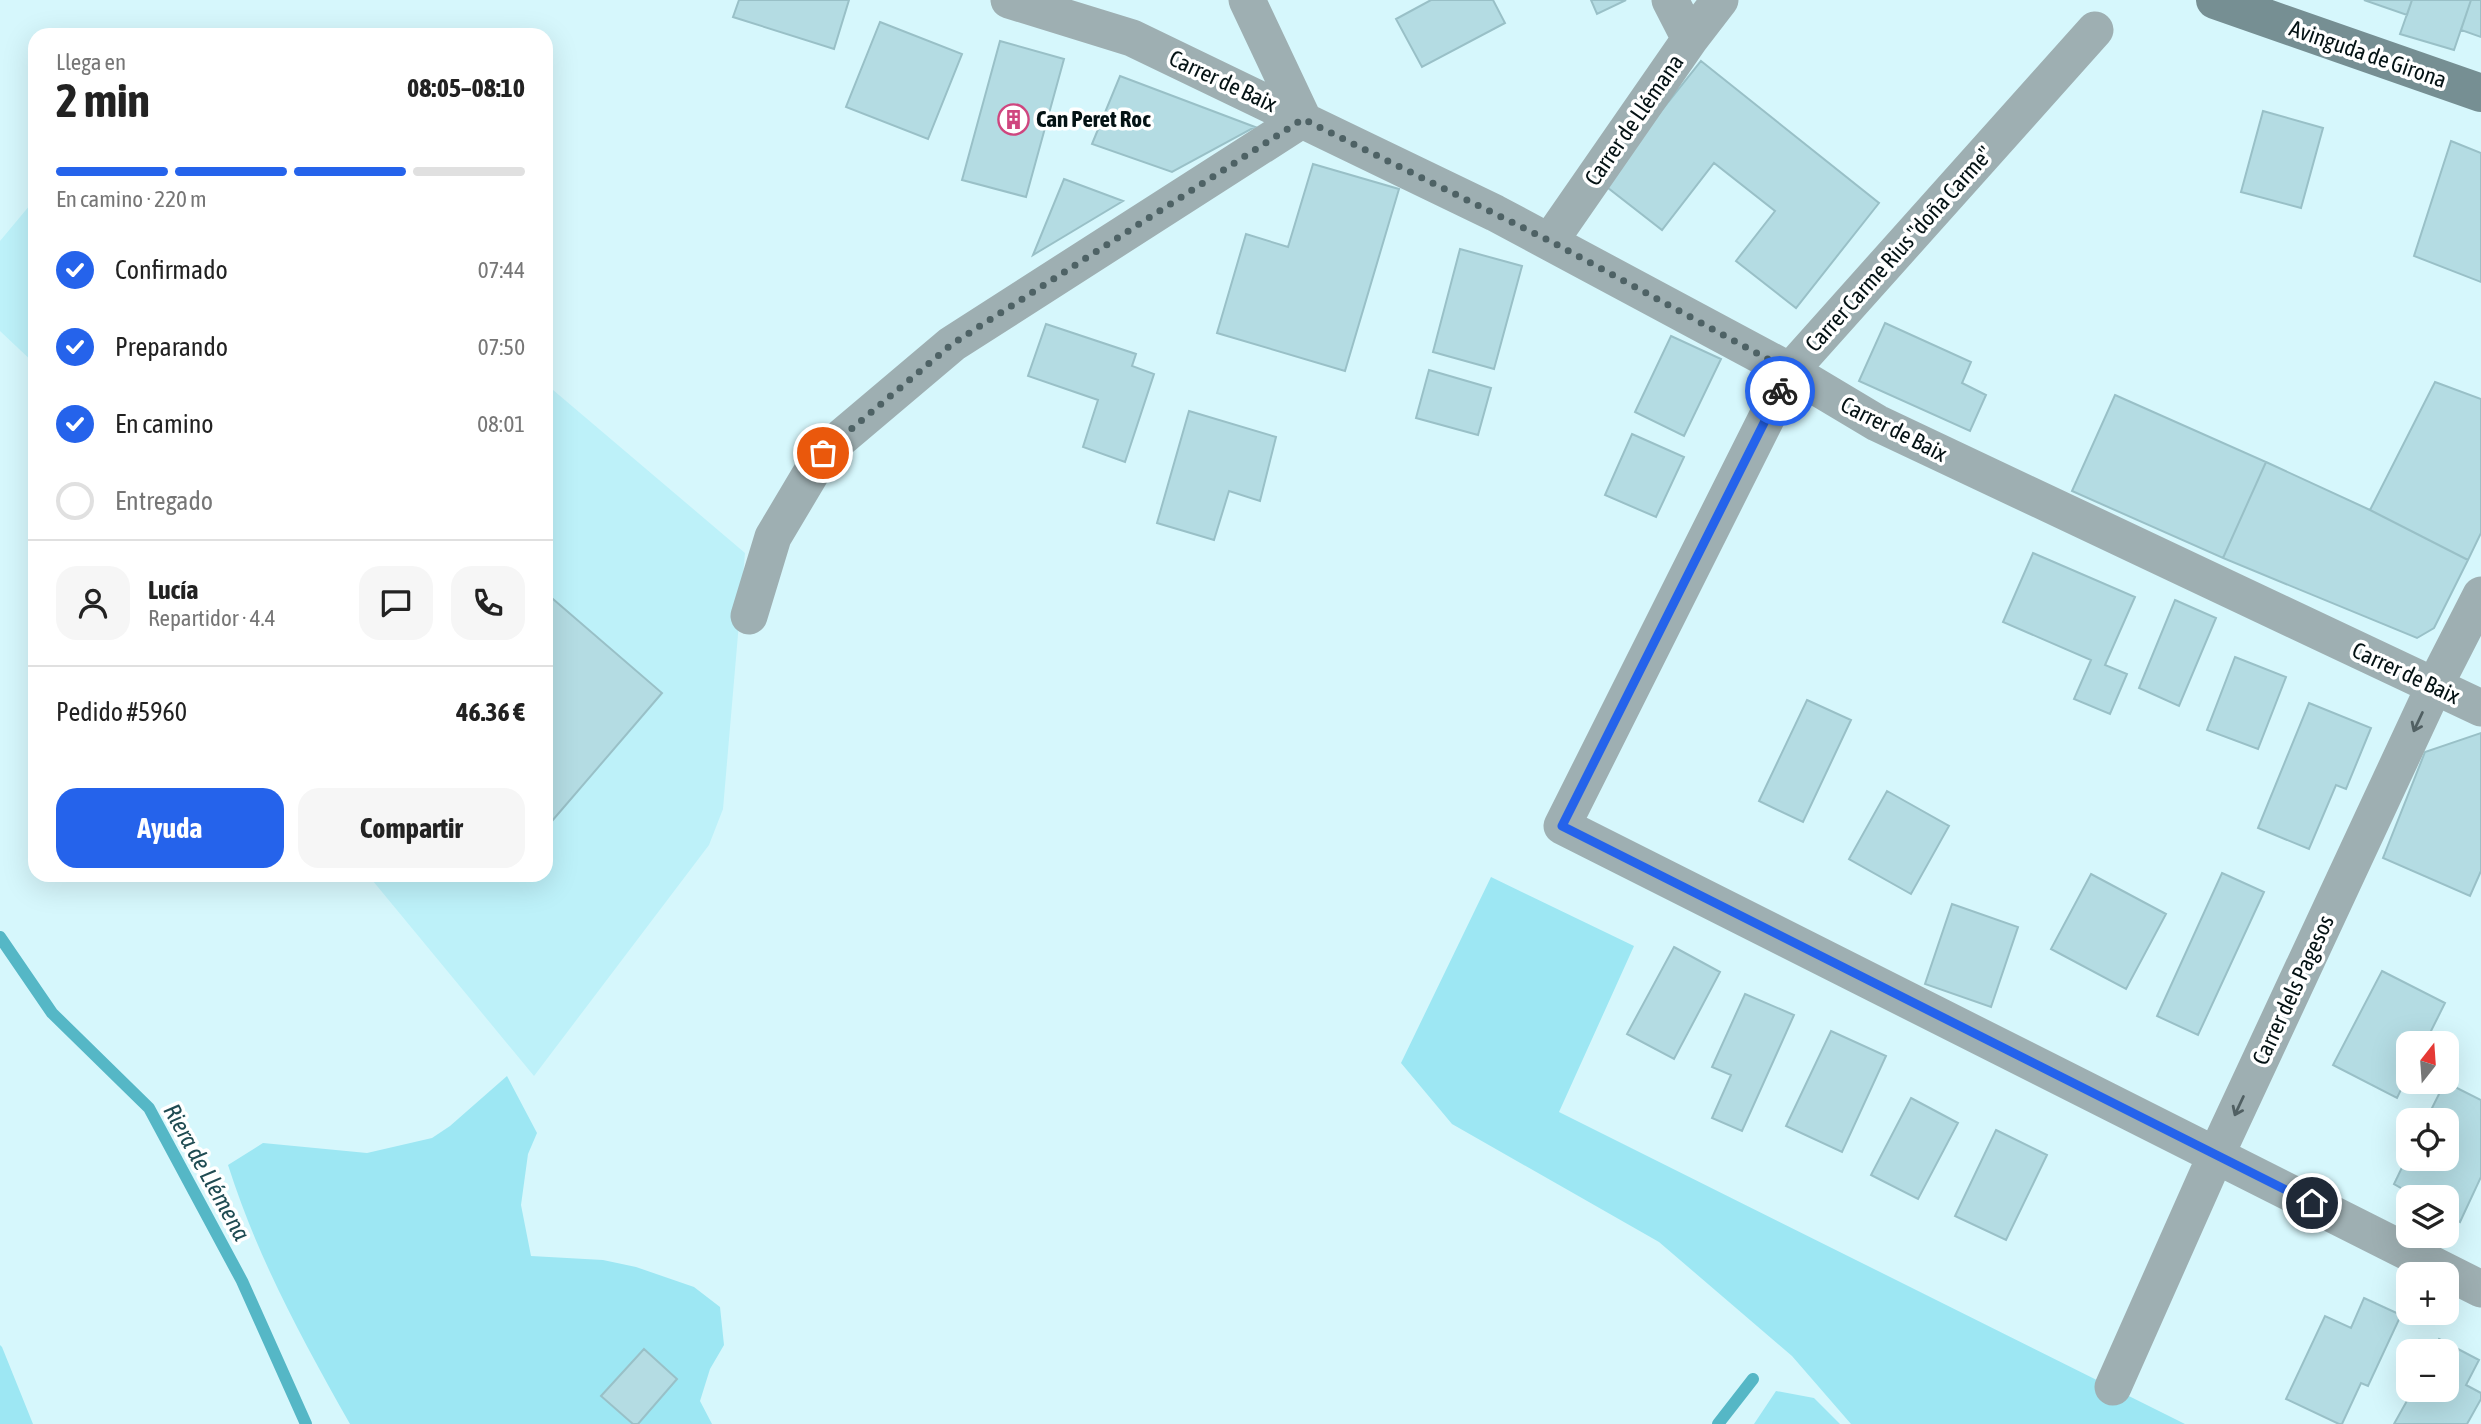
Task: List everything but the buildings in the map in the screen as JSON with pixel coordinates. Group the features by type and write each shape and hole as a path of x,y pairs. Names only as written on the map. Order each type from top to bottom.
{"main road":[{"name":"Avinguda de Girona","path":"2215,0 2481,93"}],"street":[{"name":"Carrer de Baix","path":"1009,0 1132,38 1303,119 1550,241 1790,371 1877,423 2481,708"},
{"path":"749,616 773,537 823,453 952,344 1303,119 1247,0"},
{"path":"1670,0 1690,39"},
{"name":"Carrer de Llémana","path":"1550,241 1720,0"},
{"name":"Carrer Carme Rius \"doña Carme\"","path":"2095,30 1790,371 1562,826 2216,1155"},
{"name":"Carrer dels Pagesos","path":"2113,1387 2216,1155 2434,687 2481,596"},
{"path":"2216,1155 2481,1289"}],"shaded area":[{"path":"28,207 28,357 0,331 0,241"},
{"path":"553,390 745,553 723,809 709,845 534,1076 374,882 553,882"},
{"path":"1491,877 1634,946 1559,1112 2185,1424 1851,1424 1792,1356 1659,1242 1452,1124 1401,1063"},
{"path":"507,1076 537,1133 528,1154 521,1205 531,1256 603,1260 636,1267 694,1287 720,1307 724,1345 710,1369 700,1401 712,1424 350,1424 267,1266 228,1165 263,1143 367,1153 432,1138 450,1126"},
{"path":"0,1345 2,1347 33,1424 0,1424"},
{"path":"1776,1391 1814,1398 1840,1424 1754,1424"}],"waterway":[{"name":"Riera de Llémena","path":"0,937 52,1013 149,1108 242,1281 306,1424"},
{"path":"1718,1424 1753,1379"}],"way so far":[{"path":"823,453 952,344 1303,119 1550,241 1790,371 1780,391"}],"place":[{"name":"Can Peret Roc","path":"1013,119"}],"route":[{"path":"1780,391 1562,826 2312,1203"}]}
